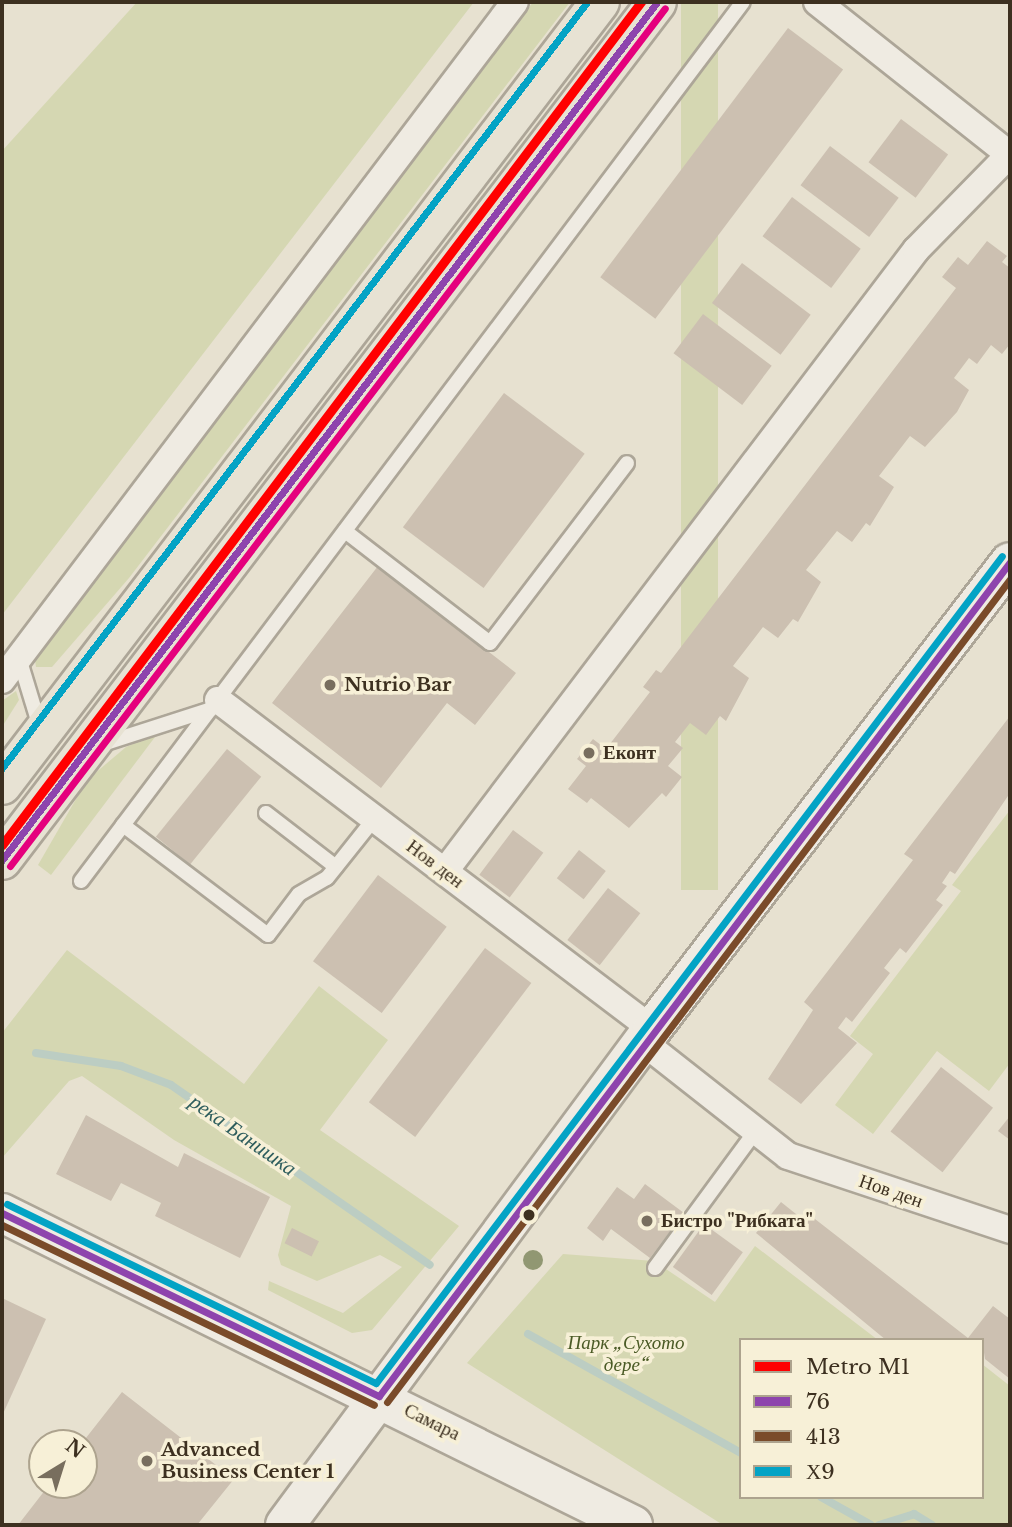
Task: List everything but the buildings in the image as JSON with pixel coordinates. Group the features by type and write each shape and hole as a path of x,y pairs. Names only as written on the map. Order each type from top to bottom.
{"main road":[{"path":"2,785 600,2"},
{"path":"2,860 657,2"}],"street":[{"path":"2,680 515,2"},
{"path":"445,871 916,250 1010,155 817,2"},
{"path":"285,1525 647,1036 1010,562"},
{"name":"Нов ден","path":"214,704 445,871 647,1036 754,1133 788,1156 1010,1230"},
{"name":"Самара","path":"2,1213 379,1396 633,1525"}],"lane":[{"path":"81,881 743,2"},
{"path":"345,531 490,643 627,463"},
{"path":"19,658 42,733"},
{"path":"76,764 131,731 214,704"},
{"path":"266,813 336,867"},
{"path":"123,825 268,935 299,894 336,867 374,819"},
{"path":"655,1268 754,1133"}],"green space":[{"path":"137,2 474,2 2,615 2,151"},
{"path":"533,2 570,2 129,578 52,667 36,667 35,660 91,582"},
{"path":"681,2 718,2 718,890 681,890"},
{"path":"16,691 19,700 2,727 2,701"},
{"path":"158,733 51,875 38,865 87,780 126,747"},
{"path":"1010,810 1010,1063 989,1091 937,1051 873,1134 835,1105 873,1054 850,1036 961,891 952,885"},
{"path":"67,950 244,1084 319,986 388,1040 320,1130 459,1226 372,1330 352,1333 268,1290 269,1281 343,1313 402,1267 380,1255 317,1281 281,1265 278,1255 291,1206 174,1140 82,1076 69,1081 2,1158 2,1033"},
{"name":"Парк „Сухото дере“","path":"755,1246 875,1338 739,1338 739,1499 984,1499 984,1366 1010,1386 1010,1525 723,1525 467,1363 563,1254 654,1261 715,1302"}],"waterway":[{"name":"река Банишка","path":"36,1053 121,1066 171,1085 430,1265"},
{"name":"река Банишка","path":"528,1334 739,1452"},
{"name":"река Банишка","path":"825,1499 871,1525"},
{"name":"река Банишка","path":"879,1525 914,1514 932,1525"}],"metro line":[{"name":"M1","path":"2,845 641,2"}],"transit line":[{"name":"Х9","path":"2,768 587,2"},
{"name":"76","path":"2,860 657,2"},
{"path":"10,866 665,8"},
{"name":"Х9","path":"7,1204 376,1383 1002,556"},
{"name":"76","path":"379,1396 1010,562"},
{"name":"413","path":"387,1402 1010,579"},
{"name":"76","path":"2,1213 379,1396"},
{"name":"413","path":"2,1225 374,1405"}],"place":[{"name":"Nutrio Bar","path":"330,685"},
{"name":"Еконт","path":"589,753"},
{"name":"Бистро \"Рибката\"","path":"647,1221"},
{"name":"Advanced Business Center 1","path":"147,1461"}]}
